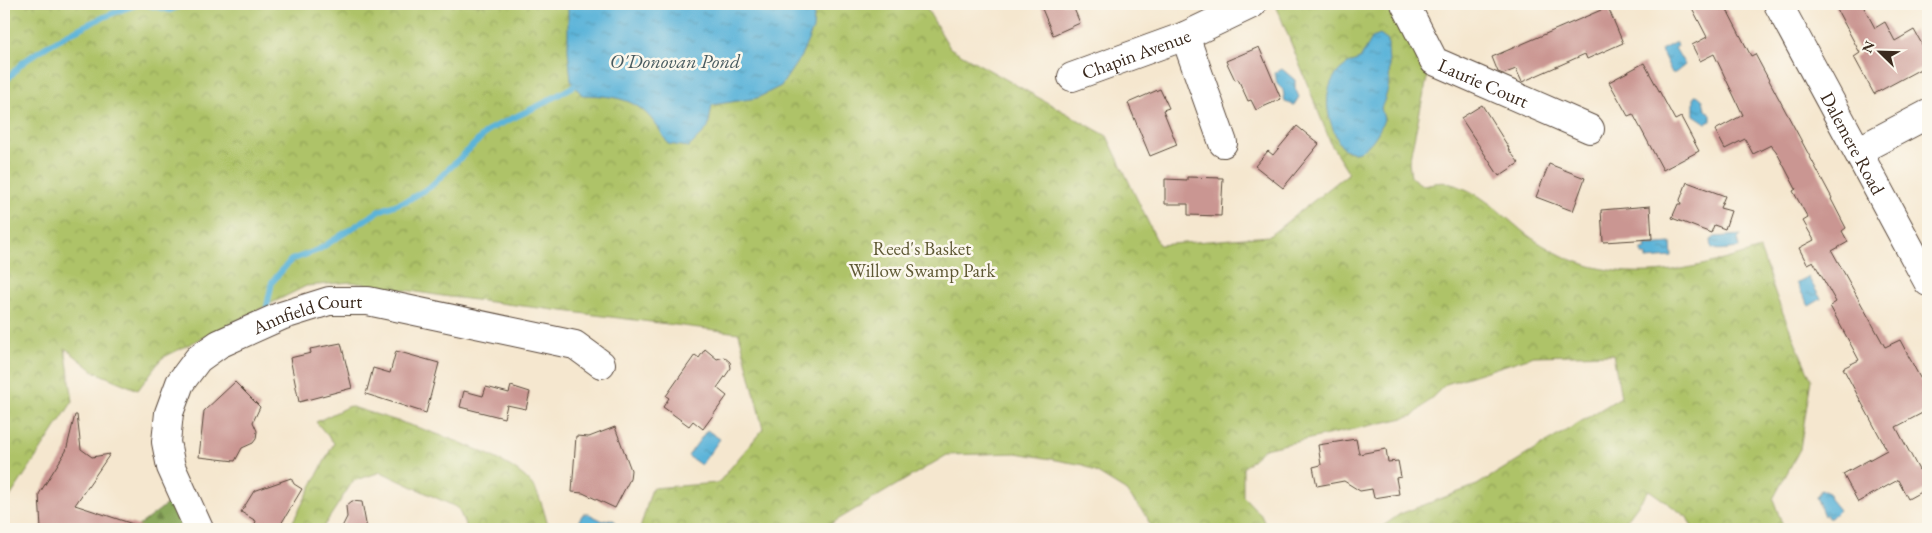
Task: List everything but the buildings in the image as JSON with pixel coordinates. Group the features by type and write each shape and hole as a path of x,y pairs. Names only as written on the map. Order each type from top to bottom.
{"street":[{"name":"Chapin Avenue","path":"1072,77 1185,36 1252,4"},
{"name":"Laurie Court","path":"1405,4 1434,61 1590,129"},
{"name":"Dalemere Road","path":"1778,4 1928,282"},
{"path":"1185,36 1223,143"},
{"path":"1858,152 1928,114"},
{"name":"Annfield Court","path":"199,529 171,467 166,442 169,413 180,383 198,359 219,344 274,319 329,301 368,301 575,345 601,364"}],"green space":[{"name":"Reed's Basket Willow Swamp Park","path":"4,4 924,4 950,48 1107,136 1159,245 1269,236 1349,173 1332,146 1277,8 1286,4 1389,4 1428,74 1409,162 1411,177 1422,185 1445,182 1459,186 1479,196 1531,238 1555,252 1591,266 1615,271 1640,272 1688,268 1760,249 1778,301 1811,379 1800,449 1773,499 1784,529 1693,529 1687,517 1649,490 1620,529 1379,529 1400,514 1477,485 1621,397 1613,354 1534,356 1446,384 1413,416 1264,449 1243,468 1243,496 1261,515 1267,529 1151,529 1147,517 1125,490 1084,465 1017,453 947,455 822,529 640,529 652,488 718,483 763,429 739,333 443,296 351,282 306,286 162,358 138,390 95,372 65,348 73,401 4,506"},
{"path":"349,406 448,438 476,449 520,473 536,490 549,529 467,529 458,508 381,472 353,481 322,529 289,529 334,443 316,422"},
{"path":"171,501 184,529 135,529 137,527"}],"water":[{"name":"O'Donovan Pond","path":"568,4 815,4 813,29 801,56 781,86 757,98 712,105 708,128 689,147 668,144 651,119 634,104 612,97 582,95 571,81 568,50"},
{"path":"1380,35 1388,41 1389,82 1381,108 1384,119 1379,131 1370,143 1365,148 1353,152 1346,150 1342,146 1334,131 1328,108 1329,88 1333,78 1340,70 1360,59 1372,38"},
{"path":"1676,42 1678,46 1675,48 1685,65 1675,73 1672,73 1661,50"},
{"path":"1282,69 1295,80 1295,88 1299,97 1294,105 1285,102 1283,90 1277,84 1275,73"},
{"path":"1697,95 1703,100 1705,109 1711,114 1711,121 1706,123 1694,115 1694,97"},
{"path":"1742,235 1738,239 1739,248 1719,250 1712,248 1711,240 1715,237"},
{"path":"1671,243 1672,257 1646,259 1646,255 1642,255 1642,250 1646,249 1645,245"},
{"path":"1808,277 1821,299 1809,306 1796,283"},
{"path":"707,430 720,439 701,465 688,456"},
{"path":"1821,490 1829,493 1830,499 1839,510 1831,518 1828,518 1826,514 1824,516 1816,497"},
{"path":"583,514 589,514 603,521 610,519 615,521 617,529 582,529 579,520"}],"waterway":[{"path":"4,83 22,63 51,44 95,21 139,4"},
{"path":"145,4 170,10 185,4"},
{"path":"267,306 272,282 291,260 318,250 379,211 408,200 430,187 490,129 574,86"}]}
